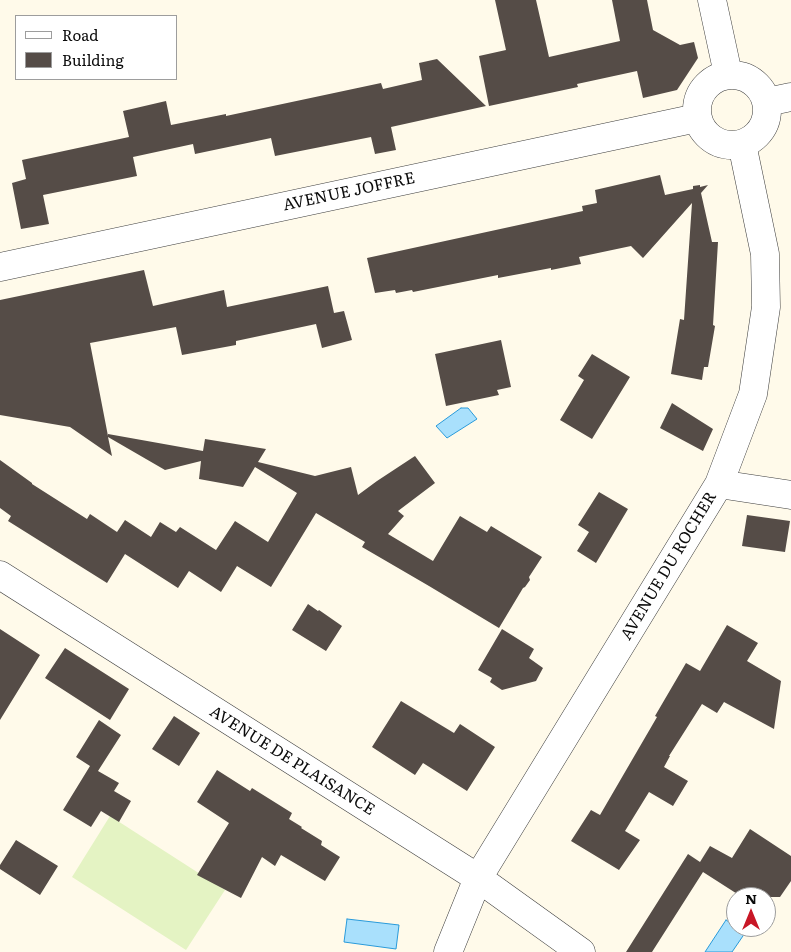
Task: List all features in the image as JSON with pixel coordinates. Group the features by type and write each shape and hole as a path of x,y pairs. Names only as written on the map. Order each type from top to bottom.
{"street":[{"path":"712,0 728,74"},
{"path":"728,74 742,76 755,82 764,93 779,100 768,107 767,121 760,134 748,142 735,146 722,144 711,138 702,129 697,118 700,94 716,78 728,74"},
{"name":"AVENUE JOFFRE","path":"0,268 697,118"},
{"name":"AVENUE DU ROCHER","path":"448,952 478,878 719,484 753,394 766,307 765,254 742,144"},
{"path":"719,484 791,494"},
{"name":"AVENUE DE PLAISANCE","path":"0,575 478,878 580,952"}],"green space":[{"path":"110,816 225,890 186,950 72,877"}],"water":[{"path":"461,408 468,408 477,419 447,438 436,426"},
{"path":"347,919 399,925 396,949 344,942"},
{"path":"726,920 726,937 742,937 732,952 705,952"}],"building":[{"path":"495,0 536,0 549,57 620,41 612,0 647,0 653,30 680,45 694,42 698,58 677,90 643,98 637,71 577,84 578,87 489,106 479,56 506,50"},
{"path":"437,59 486,106 391,127 396,150 375,154 371,137 275,156 271,138 195,154 193,144 133,157 137,176 43,195 49,224 21,229 12,183 26,179 22,160 129,137 123,111 166,101 171,125 226,114 226,116 381,83 383,89 422,80 419,63"},
{"path":"660,175 665,195 693,189 693,186 708,185 701,193 712,242 718,242 713,325 715,326 708,367 704,367 702,380 671,374 680,319 684,320 692,203 643,258 631,246 579,257 581,264 551,270 551,268 498,278 498,275 413,292 412,290 396,293 395,290 375,293 367,258 583,211 582,206 597,203 595,190"},
{"path":"144,270 153,306 224,290 227,307 328,286 334,313 344,311 352,340 322,348 316,324 236,341 236,345 182,355 176,327 90,343 108,436 108,434 203,451 205,439 266,449 258,462 315,476 351,467 358,495 415,456 435,483 398,511 404,516 388,534 433,561 460,516 487,532 491,526 542,557 529,577 530,580 523,588 499,628 362,547 365,542 316,513 271,587 237,566 221,592 189,571 178,588 125,554 107,583 8,521 11,516 0,508 0,460 32,484 87,519 90,514 117,532 125,520 151,537 160,522 176,532 180,527 216,550 235,521 268,542 297,493 255,467 243,487 199,479 201,461 165,470 108,437 112,456 70,427 0,415 0,300"},
{"path":"501,340 511,387 497,390 499,395 446,406 435,354"},
{"path":"592,354 630,377 592,439 560,420 584,380 578,376"},
{"path":"672,403 713,429 703,451 660,428"},
{"path":"599,492 628,509 596,563 577,551 589,532 578,525"},
{"path":"747,515 790,521 785,552 742,546"},
{"path":"308,604 342,626 326,651 292,630"},
{"path":"727,625 758,643 747,661 781,681 774,729 724,702 717,713 702,704 664,767 688,781 673,806 649,792 625,831 640,840 619,870 571,841 591,810 600,815 686,663 700,671"},
{"path":"0,629 40,655 0,720"},
{"path":"502,629 534,649 529,658 543,668 536,681 502,690 490,682 492,678 478,670"},
{"path":"65,648 129,689 110,720 45,678"},
{"path":"401,701 454,733 460,724 495,747 467,791 423,763 415,775 372,747"},
{"path":"174,716 200,733 179,766 152,749"},
{"path":"99,720 121,735 98,771 119,783 114,791 131,801 119,822 101,811 91,827 63,810 90,766 76,757"},
{"path":"217,770 250,791 252,788 292,813 289,819 322,841 321,845 340,857 325,881 281,855 275,866 262,857 241,898 197,875 229,823 197,802"},
{"path":"750,829 791,856 791,881 780,897 776,897 776,887 726,887 703,872 652,952 626,952 688,854 700,862 710,846 732,858"},
{"path":"16,840 58,866 40,895 0,869 0,865"}]}
